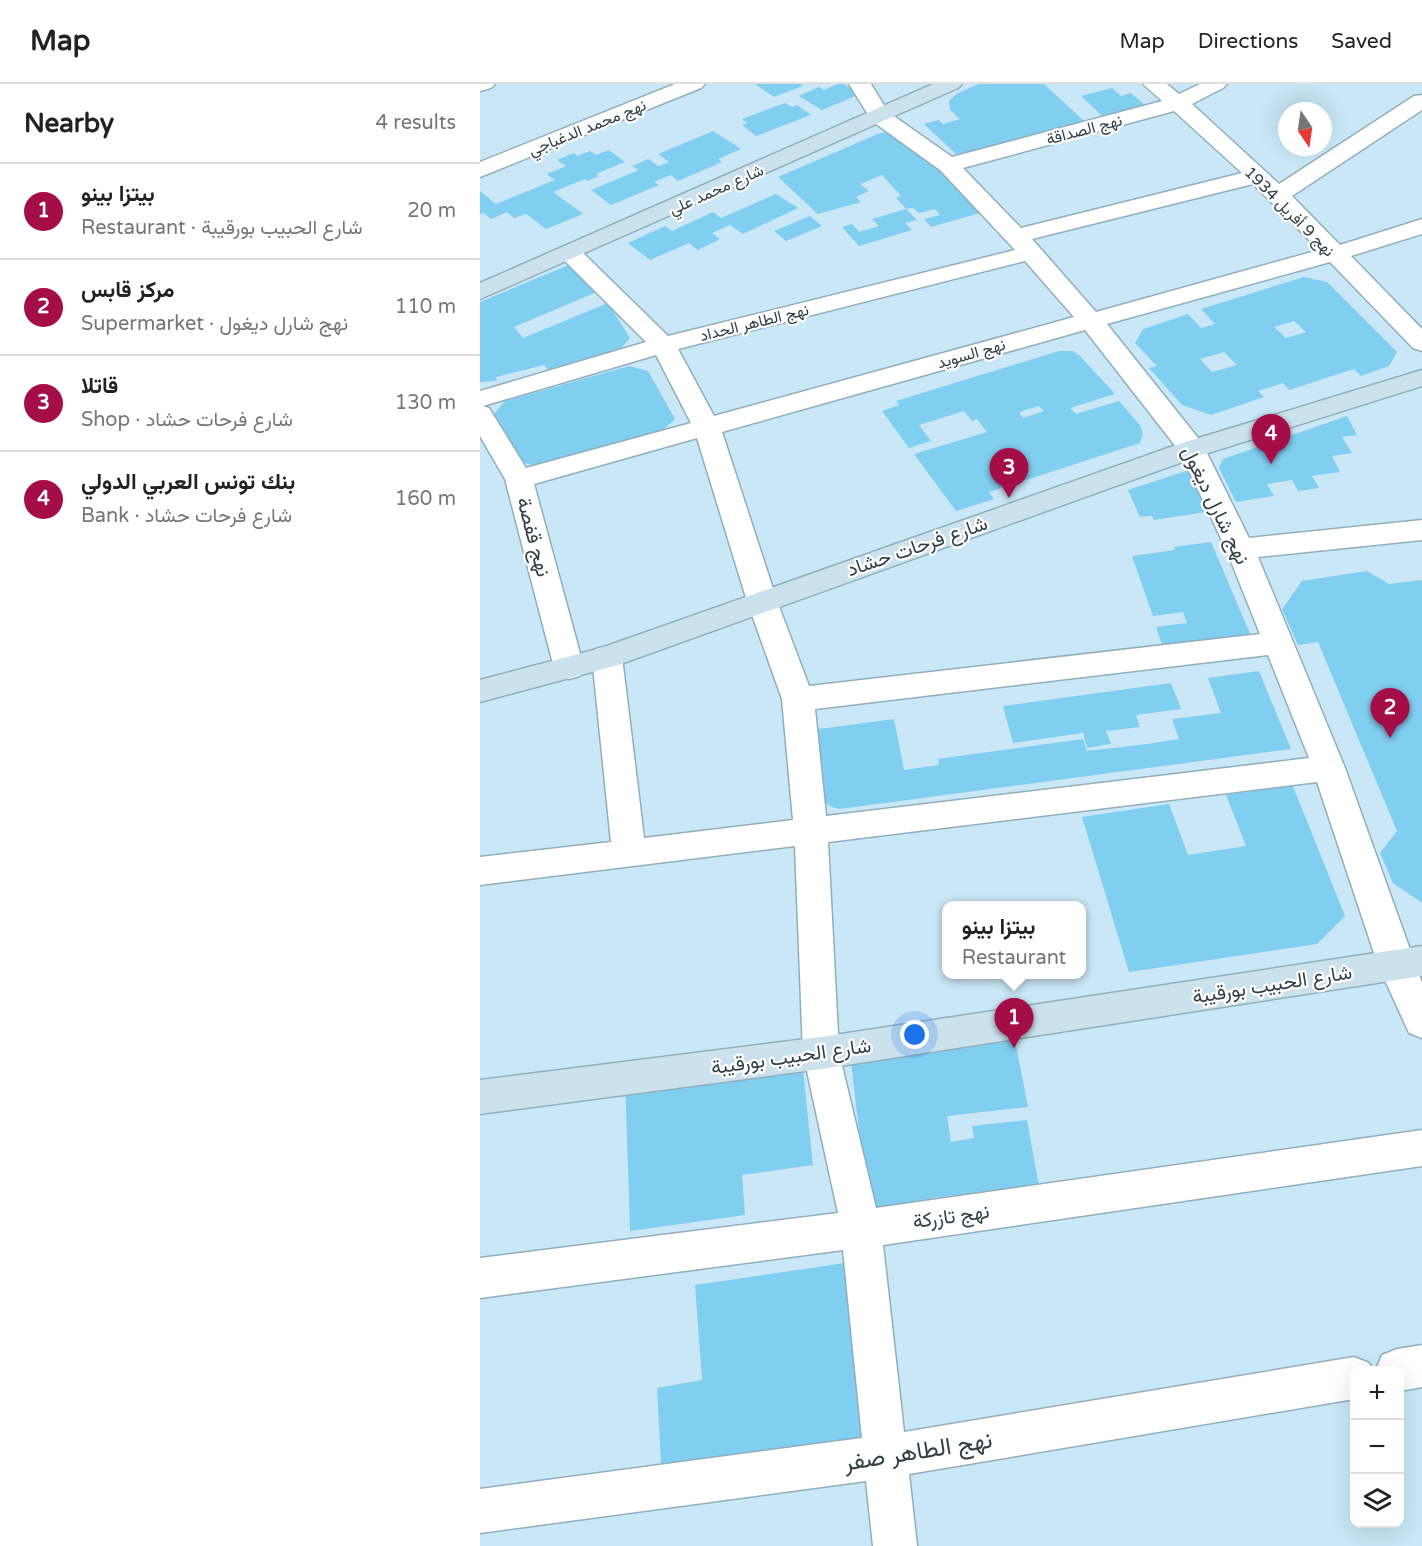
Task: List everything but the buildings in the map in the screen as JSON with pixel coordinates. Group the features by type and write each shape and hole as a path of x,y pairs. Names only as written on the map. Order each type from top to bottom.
{"street":[{"name":"نهج محمد الدغباجي","path":"480,170 694,84"},
{"name":"نهج شارل ديغول","path":"860,84 880,116 948,165 1023,244 1090,320 1192,448 1240,549 1409,963 1422,1022"},
{"name":"شارع محمد علي","path":"480,292 571,254 951,84"},
{"name":"نهج 9 أفريل 1934","path":"1154,84 1256,176 1422,343"},
{"name":"نهج الصداقة","path":"948,165 1178,104 1215,84"},
{"path":"1276,196 1422,101"},
{"name":"نهج الطاهر الحداد","path":"480,399 1256,176"},
{"name":"نهج السويد","path":"519,479 1332,252 1372,243 1422,226"},
{"path":"571,254 663,345 707,427 762,601 798,699 812,830 822,1053 861,1229 895,1546"},
{"name":"شارع فرحات حشاد","path":"480,691 607,657 1192,448 1422,378"},
{"name":"نهج قفصة","path":"480,414 519,479 569,668"},
{"path":"1240,549 1422,530"},
{"path":"798,699 1278,644"},
{"path":"607,657 629,852"},
{"path":"480,871 1329,768"},
{"name":"شارع الحبيب بورقيبة","path":"480,1098 822,1053 1409,963"},
{"name":"نهج تازركة","path":"480,1278 861,1229 1422,1148"},
{"path":"1404,1370 1422,1366"},
{"name":"نهج الطاهر صفر","path":"480,1511 884,1457 1350,1379"}],"place":[{"name":"بنك تونس العربي الدولي","path":"1271,464"},
{"name":"قاتلا","path":"1009,498"},
{"name":"مركز قابس","path":"1390,738"},
{"name":"بيتزا بينو","path":"1014,1048"}]}
